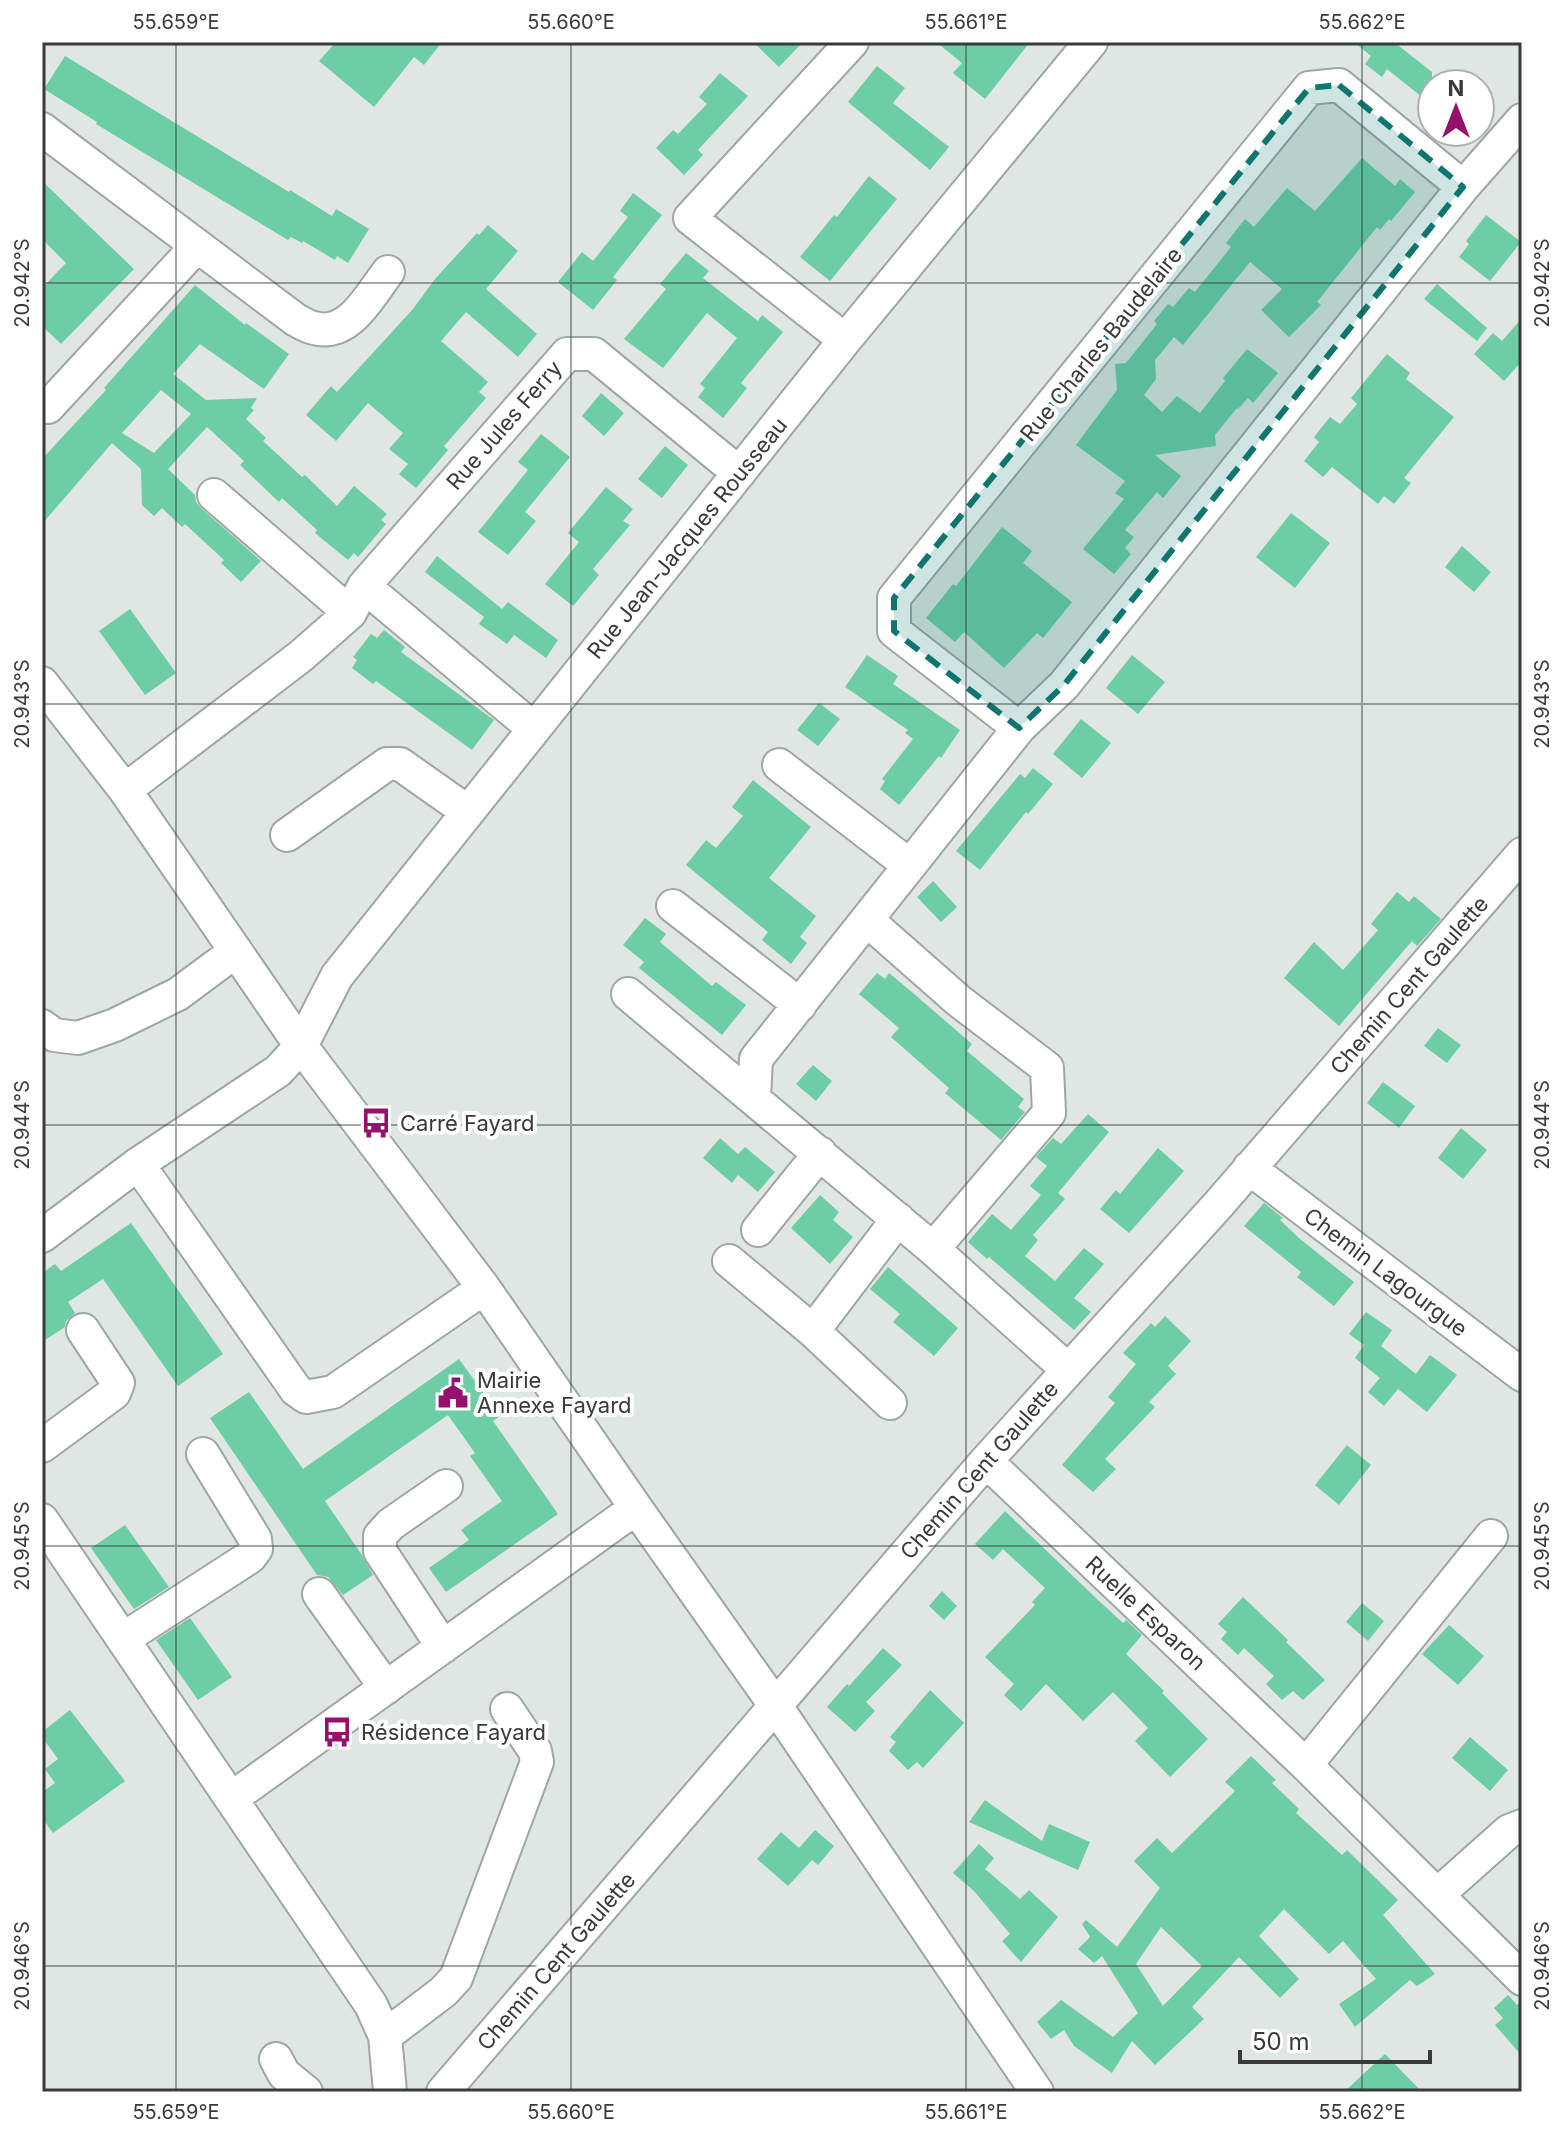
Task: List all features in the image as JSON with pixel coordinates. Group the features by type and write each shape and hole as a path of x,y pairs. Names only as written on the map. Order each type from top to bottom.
{"street":[{"path":"845,340 690,218 852,42"},
{"name":"Rue Jean-Jacques Rousseau","path":"42,1236 138,1164 278,1071 301,1046 337,976 845,340 1091,42"},
{"name":"Rue Charles Baudelaire","path":"1019,728 894,631 894,598 1309,88 1339,85 1463,187"},
{"path":"754,1098 756,1059 1019,728 1064,685 1463,187 1522,120"},
{"path":"42,129 296,320 316,329 332,330 352,319 388,272"},
{"path":"42,407 48,407 197,246"},
{"name":"Rue Jules Ferry","path":"125,790 301,656 357,599 567,354 594,354 739,473"},
{"path":"214,495 534,729"},
{"path":"42,683 125,790 301,1046 484,1288 775,1705 1037,2092"},
{"path":"287,835 387,764 400,764 468,812"},
{"path":"779,765 909,865"},
{"name":"Chemin Cent Gaulette","path":"443,2092 986,1461 1518,867"},
{"path":"673,906 800,1005"},
{"path":"867,920 959,1001 1047,1068 1049,1113 933,1249"},
{"path":"42,1026 54,1035 78,1038 115,1025 178,994 236,951"},
{"path":"628,994 898,1219 1068,1370"},
{"path":"758,1230 820,1153"},
{"path":"138,1164 296,1390 306,1397 333,1392 484,1288"},
{"name":"Chemin Lagourgue","path":"1249,1168 1522,1375"},
{"path":"813,1331 898,1219"},
{"path":"729,1261 813,1331 890,1403"},
{"path":"42,1446 114,1393 118,1383 83,1330"},
{"path":"123,1639 250,1557 256,1549 255,1539 203,1454"},
{"name":"Ruelle Esparon","path":"986,1461 1306,1765 1522,1979"},
{"path":"443,1647 380,1551 380,1536 391,1524 446,1486"},
{"path":"232,1798 636,1508"},
{"path":"42,1520 371,2005 385,2036 390,2092"},
{"path":"1306,1765 1491,1536"},
{"path":"319,1594 386,1688"},
{"path":"385,2036 443,1992 456,1978 537,1762 535,1751 507,1709"},
{"path":"1437,1895 1509,1831 1522,1826"},
{"path":"276,2059 284,2074 306,2092"}],"highlighted area":[{"path":"1339,85 1463,187 1064,685 1019,728 894,631 894,598 1309,88"}],"building":[{"path":"336,42 442,42 424,65 414,57 374,107 319,61"},
{"path":"753,42 803,42 779,67"},
{"path":"936,42 1030,42 985,99 953,73 962,63"},
{"path":"1354,42 1394,42 1427,68 1416,68 1416,92 1387,69 1382,77 1365,64 1371,56"},
{"path":"65,56 289,192 332,216 336,209 369,229 348,263 337,256 335,260 303,241 291,237 288,240 44,89"},
{"path":"877,66 905,88 893,103 949,147 930,170 848,102"},
{"path":"720,73 748,96 698,150 703,155 684,175 656,148 673,130 678,134 707,104 699,97"},
{"path":"1362,158 1395,186 1400,179 1415,192 1391,221 1389,219 1380,230 1377,227 1317,302 1321,305 1289,337 1261,310 1282,289 1250,262 1183,345 1174,337 1155,360 1156,379 1144,395 1162,412 1177,396 1200,413 1247,349 1278,373 1253,403 1248,398 1237,408 1215,435 1216,446 1155,455 1181,476 1163,498 1157,492 1125,530 1134,537 1125,548 1131,554 1114,574 1083,549 1124,499 1115,493 1125,481 1076,445 1117,390 1115,364 1126,363 1157,324 1154,321 1168,304 1173,307 1189,288 1195,292 1231,247 1226,243 1245,219 1254,227 1287,188 1315,211"},
{"path":"869,176 897,199 830,281 800,257"},
{"path":"42,181 134,269 61,344 42,326 42,288 66,263 42,239"},
{"path":"633,193 662,215 613,277 617,280 593,310 558,282 582,252 593,261 628,217 620,211"},
{"path":"1486,215 1521,242 1490,281 1459,257 1469,244 1466,241"},
{"path":"488,225 518,251 486,289 537,334 518,357 466,312 441,341 488,382 479,392 486,398 444,446 448,450 416,488 399,474 408,464 389,449 403,433 368,403 336,441 306,415 331,386 337,392 413,309 435,279"},
{"path":"686,253 709,271 703,278 758,321 762,315 783,332 741,383 747,388 723,418 698,397 705,388 700,384 737,338 707,313 663,368 624,339 666,289 660,284"},
{"path":"1437,284 1487,328 1477,341 1424,299"},
{"path":"195,285 245,325 289,354 264,389 200,344 173,374 206,400 257,398 251,408 254,410 246,419 266,438 263,441 337,506 354,486 387,514 381,520 386,524 358,557 354,553 348,560 315,533 317,530 282,498 279,502 240,465 244,461 207,427 168,469 195,495 202,509 261,561 241,582 221,563 224,560 185,524 182,527 162,508 154,516 142,505 141,469 112,443 42,524 42,459 106,390 104,388","holes":["161,390 191,414 154,453 122,433"]},
{"path":"1522,318 1522,361 1504,381 1474,354 1493,333 1502,341"},
{"path":"1387,354 1410,373 1406,379 1454,417 1404,478 1411,483 1394,504 1384,496 1378,504 1332,467 1323,477 1304,461 1319,442 1314,437 1330,417 1340,424 1357,404 1351,398"},
{"path":"601,393 624,413 604,436 582,416"},
{"path":"541,434 570,457 525,512 536,521 508,555 478,532 528,470 518,462"},
{"path":"665,446 688,465 662,498 638,479"},
{"path":"606,487 633,509 623,521 630,525 593,569 599,575 573,606 545,584 579,542 568,533"},
{"path":"1291,513 1330,543 1295,588 1256,557"},
{"path":"1002,527 1032,551 1023,563 1072,602 1043,638 1037,633 1004,668 964,632 955,642 926,618 953,584 956,586"},
{"path":"1462,546 1491,572 1474,592 1445,567"},
{"path":"437,556 502,609 508,602 558,640 546,658 514,635 507,644 479,624 484,617 425,572"},
{"path":"130,609 176,673 145,695 99,631"},
{"path":"384,630 405,647 401,652 494,720 472,750 376,681 373,684 352,668 357,660 353,657 371,634 377,638"},
{"path":"867,655 898,676 893,684 960,730 941,758 939,756 899,805 880,789 885,781 882,779 913,739 905,733 908,730 845,687"},
{"path":"1132,655 1165,682 1138,714 1106,688"},
{"path":"819,703 840,719 818,746 797,730"},
{"path":"1081,719 1111,743 1082,778 1053,754"},
{"path":"1033,768 1053,784 1028,814 1026,812 980,870 956,851 1020,774 1025,778"},
{"path":"753,780 811,827 769,878 816,916 800,937 807,943 791,964 762,940 768,932 686,865 706,840 716,848 743,816 732,807"},
{"path":"933,881 957,907 941,922 917,897"},
{"path":"1397,892 1409,902 1414,896 1441,919 1417,946 1412,941 1339,1026 1284,978 1314,942 1343,970 1378,930 1371,924"},
{"path":"645,918 666,934 660,942 712,986 716,982 746,1005 722,1035 639,968 644,962 623,945"},
{"path":"877,973 885,979 889,973 913,993 972,1044 967,1051 1024,1099 1018,1107 1025,1112 1001,1140 945,1093 949,1088 891,1037 899,1028 859,994"},
{"path":"1438,1028 1461,1045 1447,1063 1424,1046"},
{"path":"813,1065 832,1081 816,1101 796,1084"},
{"path":"1383,1082 1415,1106 1399,1128 1367,1103"},
{"path":"1088,1114 1109,1132 1058,1193 1065,1199 1033,1235 1038,1240 1025,1256 1055,1281 1084,1248 1104,1264 1074,1298 1091,1312 1074,1330 968,1242 992,1214 1011,1230 1041,1195 1030,1186 1047,1166 1036,1157 1053,1138 1061,1144"},
{"path":"1461,1128 1487,1150 1463,1179 1438,1158"},
{"path":"720,1138 738,1154 745,1147 775,1172 758,1192 738,1175 732,1183 703,1158"},
{"path":"1158,1148 1184,1171 1129,1233 1100,1209 1116,1190 1120,1194"},
{"path":"820,1195 839,1212 833,1220 853,1237 830,1264 791,1228"},
{"path":"1264,1203 1283,1218 1280,1220 1300,1239 1354,1282 1334,1306 1297,1277 1301,1272 1244,1226"},
{"path":"131,1223 223,1354 178,1386 103,1279 68,1302 75,1313 66,1321 65,1327 42,1342 42,1273 55,1264 61,1271"},
{"path":"888,1267 958,1328 934,1356 893,1322 900,1314 870,1289"},
{"path":"1366,1312 1392,1330 1381,1346 1416,1374 1430,1355 1457,1375 1427,1412 1398,1389 1384,1406 1368,1392 1380,1378 1355,1358 1364,1345 1349,1334"},
{"path":"1165,1316 1191,1341 1168,1366 1176,1374 1149,1402 1155,1407 1105,1459 1116,1469 1093,1492 1062,1465 1115,1403 1108,1397 1136,1364 1123,1353 1151,1323 1155,1327"},
{"path":"459,1359 500,1416 493,1421 558,1514 446,1592 429,1568 469,1540 461,1530 502,1501 470,1456 475,1453 448,1415 325,1501 373,1575 343,1595 328,1577 317,1575 210,1418 249,1392 303,1469"},
{"path":"1347,1445 1371,1465 1339,1505 1315,1485"},
{"path":"1005,1511 1123,1623 1126,1620 1142,1635 1126,1654 1208,1739 1170,1777 1135,1741 1148,1728 1113,1692 1083,1721 1046,1684 1021,1711 1004,1695 1014,1684 985,1657 1035,1605 1032,1602 1045,1588 1003,1549 993,1560 975,1544"},
{"path":"125,1525 169,1587 134,1609 91,1548"},
{"path":"942,1591 957,1606 944,1620 929,1606"},
{"path":"1243,1597 1325,1680 1303,1700 1293,1691 1282,1700 1266,1684 1274,1676 1244,1648 1238,1655 1221,1639 1227,1632 1218,1624"},
{"path":"1362,1603 1384,1621 1368,1641 1346,1622"},
{"path":"190,1618 232,1677 198,1700 156,1640"},
{"path":"1449,1625 1484,1656 1458,1685 1422,1654"},
{"path":"883,1648 902,1665 866,1702 875,1711 855,1732 827,1707"},
{"path":"930,1690 964,1723 923,1768 917,1762 908,1770 889,1751 896,1742 890,1737"},
{"path":"70,1710 125,1781 53,1833 42,1818 42,1792 55,1783 45,1769 58,1759 42,1737 42,1732"},
{"path":"1470,1737 1508,1770 1490,1791 1452,1758"},
{"path":"1251,1756 1276,1780 1272,1783 1299,1809 1296,1813 1342,1855 1347,1850 1398,1900 1383,1915 1435,1974 1417,1986 1410,1980 1355,2027 1339,2004 1376,1979 1343,1941 1329,1954 1284,1909 1259,1936 1299,1979 1280,1998 1239,1957 1192,2007 1204,2019 1155,2065 1132,2041 1112,2073 1074,2046 1064,2030 1051,2039 1037,2022 1061,2000 1113,2037 1138,2013 1102,1956 1094,1963 1078,1949 1090,1937 1082,1924 1086,1920 1117,1947 1160,1888 1134,1861 1157,1838 1172,1853 1235,1791 1225,1782","holes":["1161,1927 1202,1966 1163,2006 1136,1964"]},
{"path":"985,1800 1042,1841 1049,1824 1090,1842 1078,1870 969,1822"},
{"path":"815,1830 834,1846 818,1865 812,1860 788,1886 757,1859 781,1832 799,1848"},
{"path":"979,1844 994,1858 985,1869 1020,1899 1029,1890 1058,1917 1021,1962 1002,1941 1010,1934 974,1891 953,1873"},
{"path":"1508,1995 1517,2005 1522,2001 1522,2056 1495,2025 1503,2018 1494,2008"},
{"path":"1385,2054 1422,2092 1344,2092"}],"place":[{"name":"Carré Fayard","path":"376,1123"},
{"name":"Mairie Annexe Fayard","path":"453,1393"},
{"name":"Résidence Fayard","path":"337,1732"}]}
